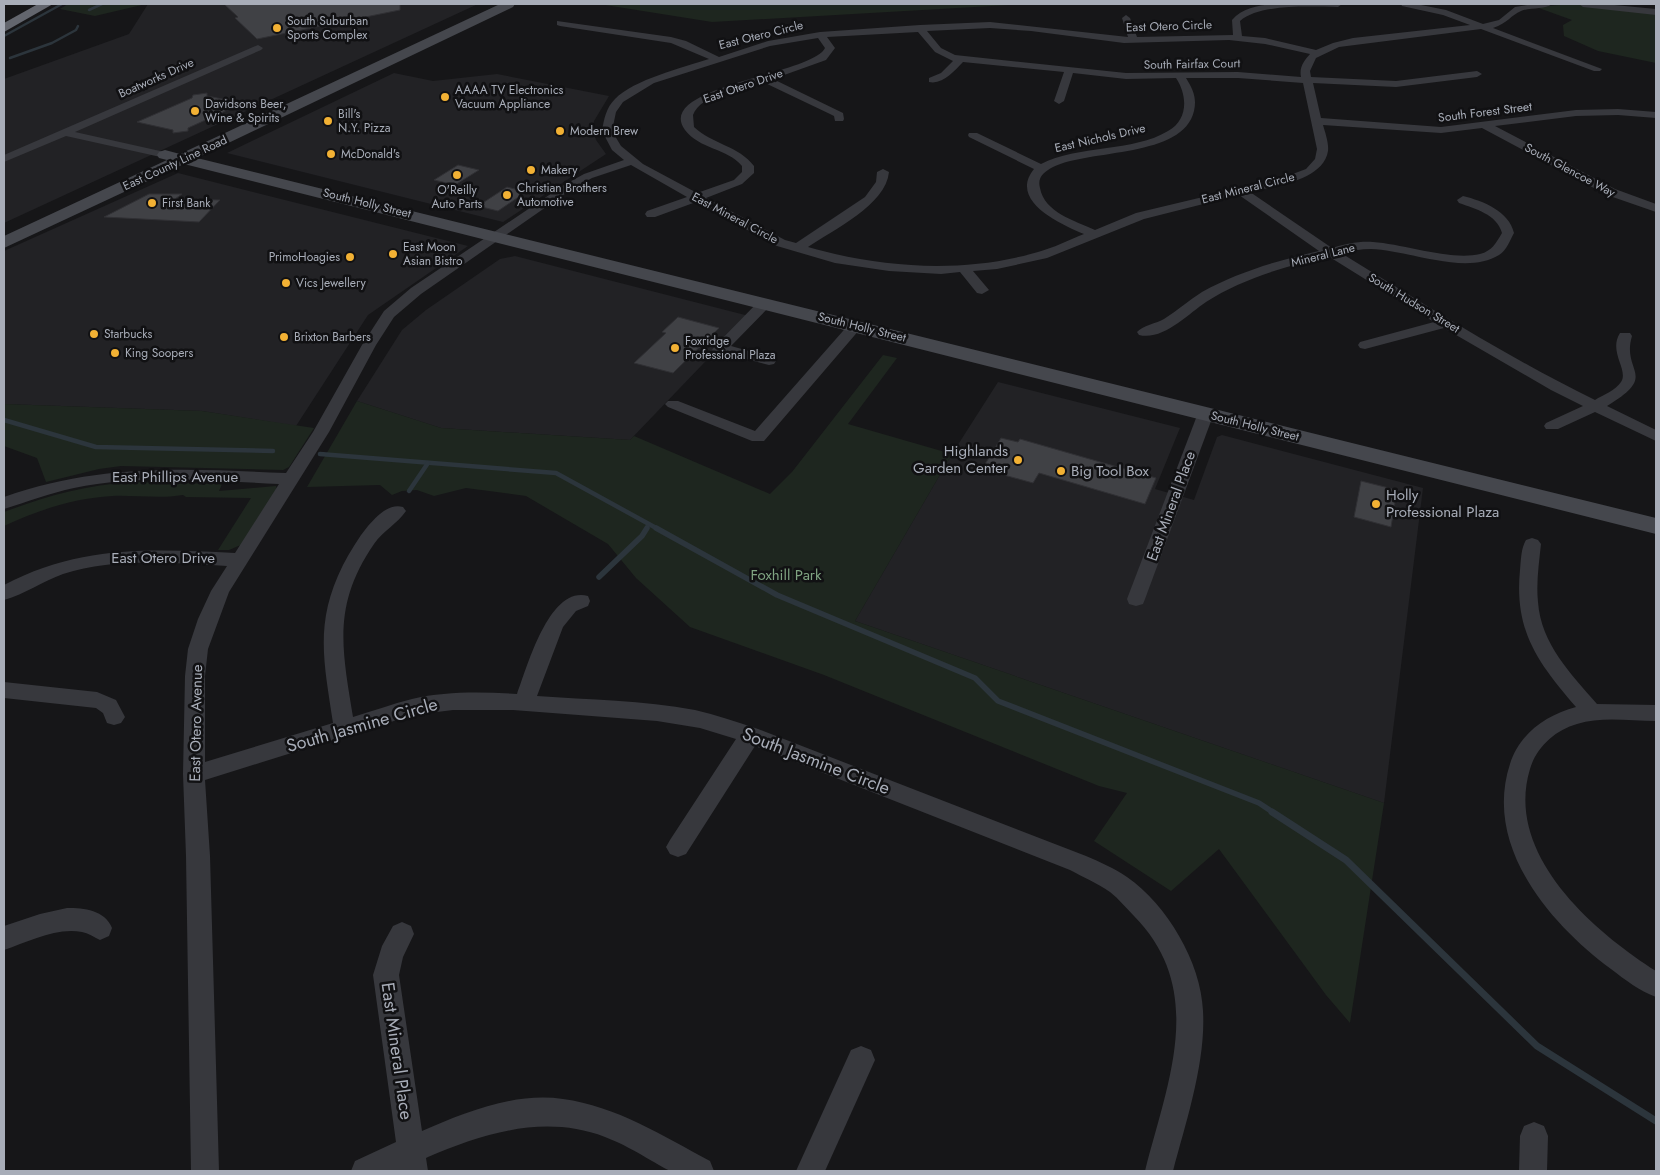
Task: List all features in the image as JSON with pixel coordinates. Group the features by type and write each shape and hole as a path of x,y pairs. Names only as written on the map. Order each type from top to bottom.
{"highway":[{"path":"4,28 48,4"}],"main road":[{"name":"East County Line Road","path":"4,229 491,4"},
{"name":"East County Line Road","path":"4,244 509,4"},
{"path":"367,71 365,70 368,67 403,50 434,30"},
{"name":"South Holly Street","path":"165,155 185,158 503,242 765,303 1656,526"}],"street":[{"path":"1238,38 1236,20 1245,13 1269,8 1338,4"},
{"path":"1407,4 1436,10 1596,69"},
{"path":"1306,80 1305,70 1308,62 1318,53 1341,44 1498,24 1514,11 1529,5 1548,4"},
{"path":"1583,4 1623,6 1656,12"},
{"path":"1232,9 1245,13"},
{"path":"1126,18 1133,40"},
{"path":"560,23 671,40 687,45 716,59"},
{"name":"East Otero Circle","path":"635,164 616,148 607,131 608,119 615,106 630,92 651,81 778,41 820,35 920,28 1022,25 1133,40 1199,36 1238,38 1275,42 1318,53"},
{"name":"South Fairfax Court","path":"920,28 938,52 960,59 1126,76 1180,77 1228,75 1379,84 1477,74"},
{"name":"East Otero Drive","path":"651,214 738,182 749,169 746,162 742,159 698,136 691,130 686,120 687,114 697,102 710,95 823,58 830,48 820,35"},
{"name":"Boatworks Drive","path":"4,159 66,133 154,91 258,48"},
{"path":"932,80 944,75 960,59"},
{"path":"1059,100 1069,71"},
{"name":"East Nichols Drive","path":"1094,234 1051,213 1038,201 1032,184 1034,176 1041,168 1064,160 1146,143 1173,133 1183,125 1188,116 1190,92 1180,77"},
{"path":"763,78 834,112 839,115 839,119"},
{"name":"East Mineral Circle","path":"635,164 766,236 830,258 908,269 964,269 1005,264 1042,255 1140,216 1299,176 1317,164 1323,149 1306,80"},
{"name":"South Forest Street","path":"1317,121 1424,130 1452,130 1589,112 1656,115"},
{"name":"South Glencoe Way","path":"1486,126 1611,192 1656,208"},
{"name":"South Holly Street","path":"66,133 165,155"},
{"path":"972,135 1041,168"},
{"name":"East Otero Avenue","path":"205,1171 198,856 194,774 195,676 198,649 220,590 320,432 369,345 399,304 503,242 590,186 635,164"},
{"path":"797,248 869,200 882,182 882,172"},
{"name":"South Hudson Street","path":"1240,191 1274,213 1302,235 1446,323 1593,407 1656,436"},
{"name":"Mineral Lane","path":"1144,332 1162,327 1186,308 1236,281 1272,268 1357,246 1376,246 1462,258 1493,254 1498,250 1508,233 1504,222 1490,212 1463,200"},
{"path":"964,269 982,290"},
{"name":"East Otero Avenue","path":"383,325 432,296"},
{"path":"765,303 720,349 769,361"},
{"path":"1366,344 1446,323"},
{"path":"673,404 758,438 855,326"},
{"path":"1552,426 1593,407 1628,386 1631,378 1621,346 1625,336"},
{"name":"East Mineral Place","path":"1136,599 1206,413"},
{"name":"East Phillips Avenue","path":"4,503 48,487 106,476 148,474 290,479"},
{"path":"344,728 333,639 337,602 344,582 366,540 374,529 397,511"},
{"path":"1532,544 1528,598 1532,625 1549,658 1592,712"},
{"name":"East Otero Drive","path":"4,593 52,570 93,559 140,555 239,560"},
{"path":"524,702 554,624 569,606 581,601"},
{"path":"4,690 96,700 107,704 113,710 114,717"},
{"name":"South Jasmine Circle","path":"194,774 435,702 472,700 524,702 683,716 750,735 1078,863 1110,880 1131,895 1154,920 1171,945 1181,970 1188,996 1190,1024 1186,1052 1159,1171"},
{"path":"1656,713 1592,712 1567,719 1545,730 1532,741 1522,755 1517,770 1515,788 1516,822 1520,838 1536,875 1551,896 1575,924 1627,967 1656,984"},
{"path":"678,847 750,735"},
{"path":"4,938 72,919 86,920 95,923 100,928"},
{"name":"East Mineral Place","path":"402,934 392,954 386,975 413,1161"},
{"path":"810,1171 861,1060"},
{"path":"365,1171 413,1161 466,1127 520,1114 568,1112 615,1127 700,1171"},
{"path":"1533,1171 1534,1136"}],"shaded area":[{"path":"148,4 478,4 4,223 4,79 129,34"},
{"path":"394,73 433,81 497,74 609,96 594,121 593,131 596,140 606,154 503,222 227,153"},
{"path":"178,173 468,246 368,315 296,426 202,411 4,404 4,251"},
{"path":"515,256 749,316 630,440 441,428 357,401 402,330 426,310 500,259"},
{"path":"998,382 1180,428 1155,489 1194,500 1217,437 1222,435 1423,488 1384,803 855,621 952,454"}],"green space":[{"path":"68,4 146,4 95,16 60,9"},
{"path":"599,4 1029,4 712,22"},
{"path":"1588,5 1656,14 1656,63 1598,51 1564,36 1563,25 1572,20 1536,7"},
{"name":"Foxhill Park","path":"883,355 897,358 848,424 952,454 855,621 1384,803 1350,1023 1326,995 1219,849 1171,891 1094,841 1127,793 1099,786 824,675 690,627 636,578 608,544 526,496 466,488 434,496 417,490 402,491 392,495 380,485 307,487 357,401 441,428 630,440 634,436 770,494 792,472"},
{"path":"4,404 202,411 314,428 289,467 283,470 121,466 99,469 46,482 37,458 4,446"},
{"path":"132,482 222,484 219,491 276,486 277,490 243,544 229,550 218,550 251,498 186,497 183,495 165,497 98,497 57,506 4,526 4,512 20,506 82,489"}],"building":[{"name":"South Suburban Sports Complex","path":"224,4 400,4 400,10 257,39 235,18 238,17"},
{"name":"Davidsons Beer, Wine & Spirits","path":"207,93 207,96 243,103 188,128 188,131 173,133 173,130 137,122 192,98 193,95"},
{"name":"O'Reilly Auto Parts","path":"458,165 479,170 455,185 434,180"},
{"name":"Christian Brothers Automotive","path":"507,187 526,192 498,211 478,206"},
{"path":"149,194 182,194 175,199 220,200 199,222 104,217"},
{"name":"Foxridge Professional Plaza","path":"678,317 719,328 673,373 634,363 666,333 662,332"},
{"name":"Big Tool Box","path":"1001,438 1018,442 1020,439 1156,478 1145,504 1039,473 1033,483 982,469"},
{"name":"Holly Professional Plaza","path":"1361,481 1397,490 1391,527 1354,517"}],"waterway":[{"path":"4,36 62,4"},
{"path":"89,10 102,4"},
{"path":"10,58 52,43 76,30 78,26"},
{"path":"4,420 96,447 273,451"},
{"path":"320,454 556,473 658,529"},
{"path":"409,491 428,463"},
{"path":"599,577 642,536 647,528"},
{"path":"656,528 777,595 975,678 998,701 1259,803 1274,813"},
{"path":"1272,812 1346,860 1537,1046 1656,1121"}],"place":[{"name":"South Suburban Sports Complex","path":"277,28"},
{"name":"AAAA TV Electronics Vacuum Appliance","path":"445,97"},
{"name":"Davidsons Beer, Wine & Spirits","path":"195,111"},
{"name":"Bill's N.Y. Pizza","path":"328,121"},
{"name":"Modern Brew","path":"560,131"},
{"name":"McDonald's","path":"331,154"},
{"name":"Makery","path":"531,170"},
{"name":"O'Reilly Auto Parts","path":"457,175"},
{"name":"Christian Brothers Automotive","path":"507,195"},
{"name":"First Bank","path":"152,203"},
{"name":"East Moon Asian Bistro","path":"393,254"},
{"name":"PrimoHoagies","path":"350,257"},
{"name":"Vics Jewellery","path":"286,283"},
{"name":"Starbucks","path":"94,334"},
{"name":"Brixton Barbers","path":"284,337"},
{"name":"Foxridge Professional Plaza","path":"675,348"},
{"name":"King Soopers","path":"115,353"},
{"name":"Highlands Garden Center","path":"1018,460"},
{"name":"Big Tool Box","path":"1061,471"},
{"name":"Holly Professional Plaza","path":"1376,504"}]}
